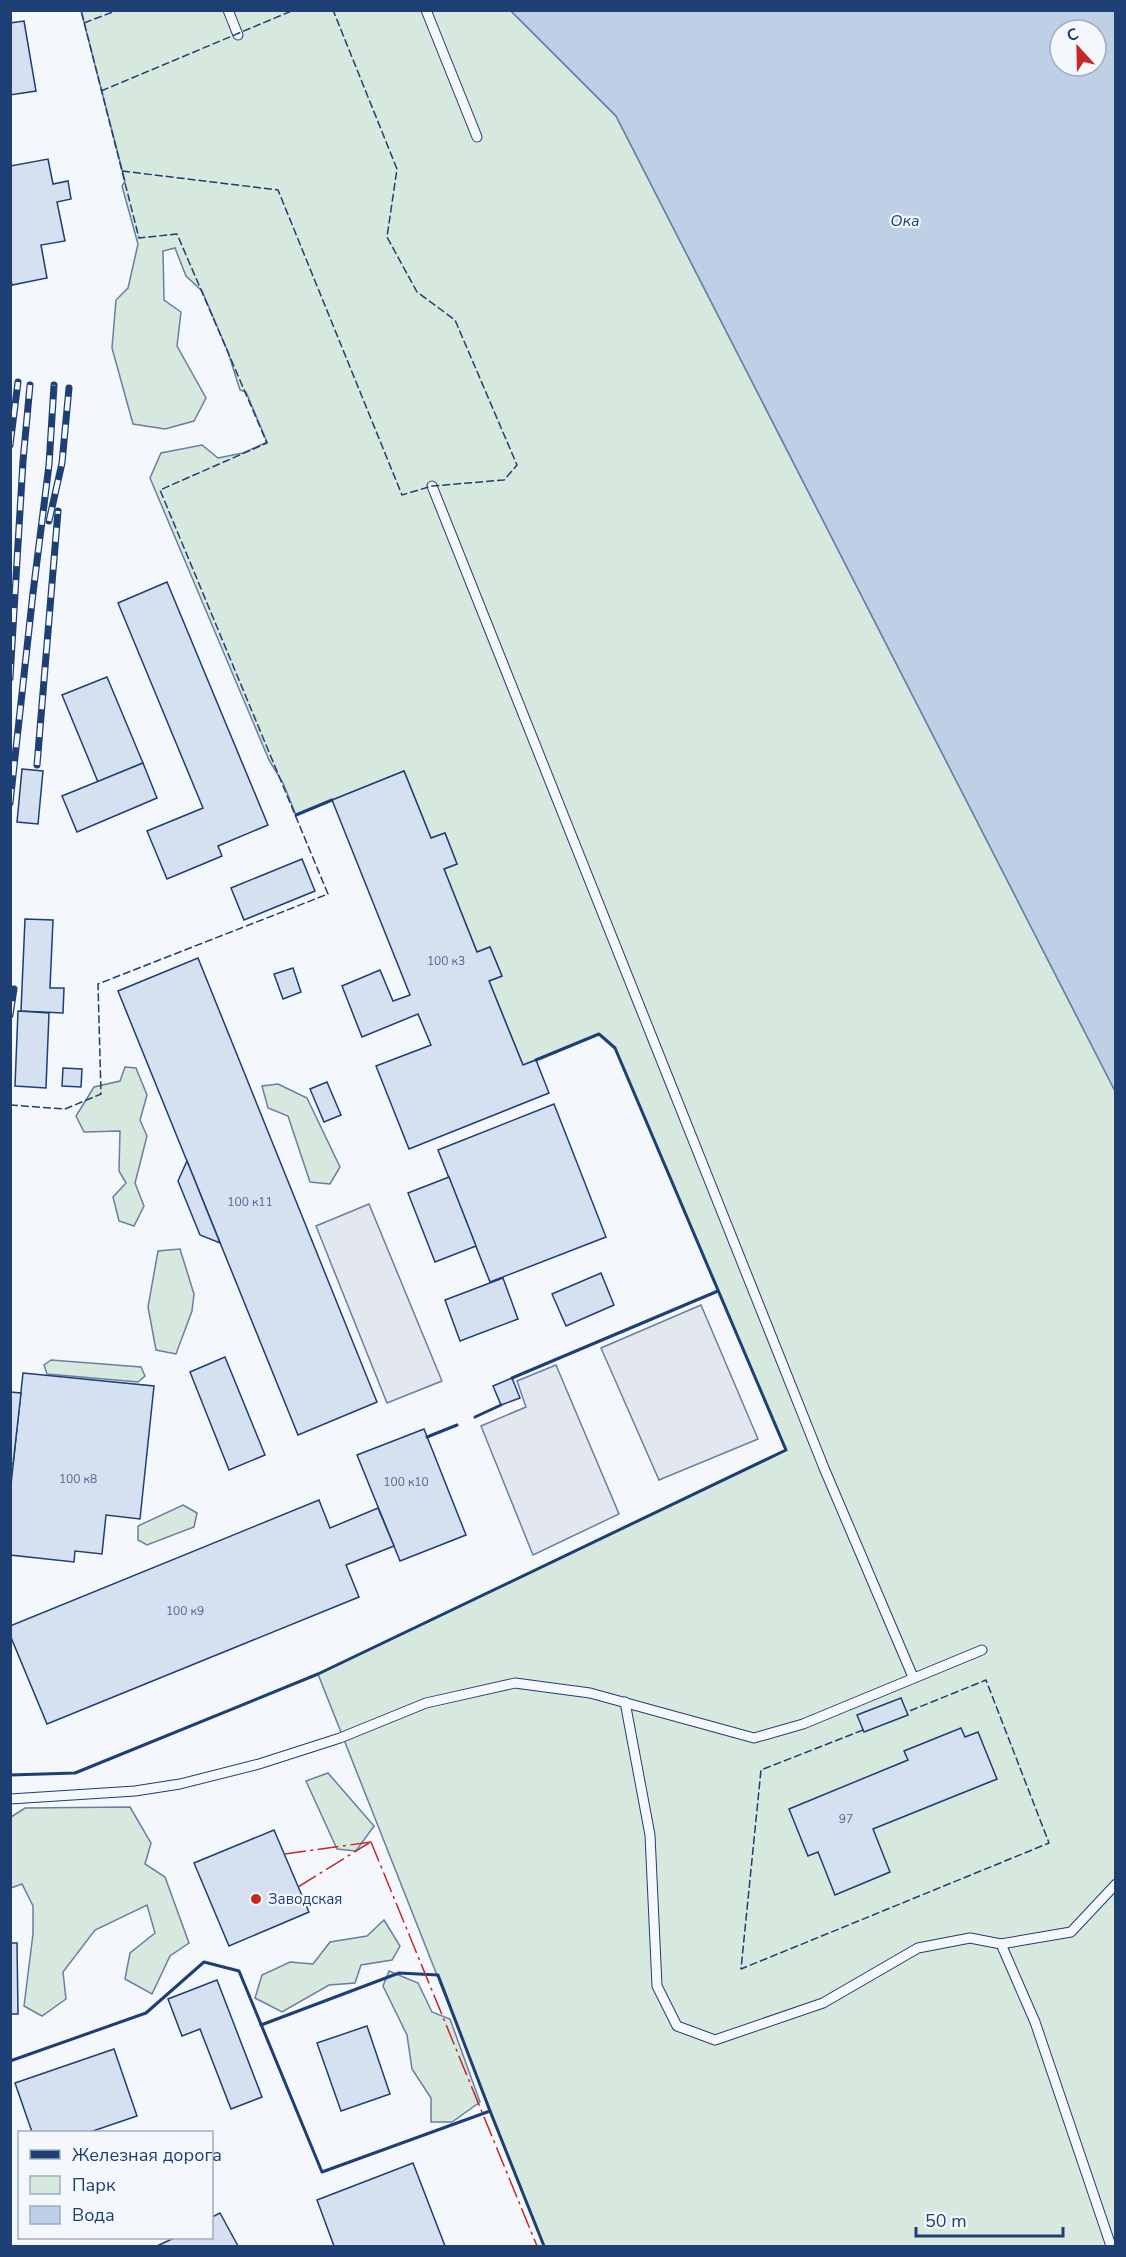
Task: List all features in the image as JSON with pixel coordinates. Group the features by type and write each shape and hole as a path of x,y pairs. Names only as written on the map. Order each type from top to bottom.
{"lane":[{"path":"228,10 238,35"},
{"path":"426,10 477,137"},
{"path":"432,486 824,1468 913,1677"},
{"path":"10,1799 135,1791 180,1784 259,1764 340,1738 426,1703 515,1683 590,1692 754,1738 803,1724 982,1650"},
{"path":"624,1702 650,1835 657,1986 677,2026 715,2040 823,2003 918,1948 970,1938 1001,1944 1071,1932 1116,1884"},
{"path":"1001,1944 1035,2022 1111,2247"}],"green space":[{"path":"81,11 511,11 616,116 1115,1091 1115,2246 544,2246 318,1674 786,1450 615,1048 599,1034 523,1065 489,981 502,976 490,947 477,952 444,869 457,864 445,833 431,838 404,771 296,815 283,783 269,760 150,478 161,453 202,445 218,458 243,453 267,442 246,392 240,390 228,352 202,291 186,276 175,248 163,251 164,300 181,312 177,346 206,398 194,421 165,429 133,424 112,348 116,300 128,288 138,244 122,186 125,181"},
{"path":"125,1067 136,1068 147,1095 140,1120 147,1136 135,1183 144,1206 134,1226 119,1221 113,1197 126,1183 119,1171 120,1131 84,1132 76,1116 94,1087 120,1081"},
{"path":"278,1084 307,1098 340,1167 330,1184 310,1182 288,1116 268,1108 262,1086"},
{"path":"180,1249 194,1294 192,1311 176,1354 156,1350 148,1307 158,1251"},
{"path":"51,1360 141,1367 145,1376 138,1382 47,1374 44,1365"},
{"path":"183,1505 197,1513 194,1527 147,1545 138,1540 138,1526"},
{"path":"328,1773 374,1826 356,1851 337,1849 306,1781"},
{"path":"130,1807 151,1843 145,1864 165,1877 189,1943 170,1956 152,1994 125,1979 130,1953 155,1933 147,1905 95,1930 63,1972 66,1999 42,2016 24,2006 33,1934 33,1906 22,1884 11,1888 11,1817 25,1808"},
{"path":"384,1920 400,1946 392,1960 361,1965 355,1983 329,1985 282,2012 255,1998 262,1975 290,1962 313,1964 330,1942 367,1936"},
{"path":"389,1971 418,1983 432,2012 450,2019 480,2102 452,2122 431,2122 431,2098 412,2069 407,2035 383,1986"}],"shaded area":[{"path":"369,1204 442,1381 387,1403 316,1226"},
{"path":"701,1305 758,1439 659,1480 601,1348"},
{"path":"556,1365 619,1514 533,1555 481,1426 526,1407 517,1381"}],"water":[{"name":"Ока","path":"511,11 1115,11 1115,1091 616,116"}],"building":[{"path":"24,21 36,91 10,95 10,23"},
{"path":"48,159 53,184 68,181 71,199 57,202 65,241 41,245 47,278 12,285 10,276 10,166"},
{"path":"167,582 268,825 218,846 222,856 167,879 147,831 203,808 118,603"},
{"path":"107,677 143,763 98,782 62,695"},
{"path":"143,763 157,798 77,832 62,796"},
{"path":"22,769 43,771 38,824 17,822"},
{"path":"404,771 431,838 445,833 457,864 444,869 477,952 490,947 502,976 489,981 523,1065 536,1060 549,1093 409,1149 376,1066 431,1045 418,1014 362,1037 342,986 380,970 393,1001 410,995 332,800"},
{"path":"302,859 315,891 244,920 231,888"},
{"path":"25,919 53,920 50,988 64,988 63,1013 21,1011"},
{"path":"198,958 377,1402 298,1435 118,991"},
{"path":"293,968 301,992 283,999 274,974"},
{"path":"18,1011 49,1013 46,1088 15,1086"},
{"path":"63,1068 82,1069 81,1087 62,1086"},
{"path":"327,1082 341,1115 324,1122 310,1089"},
{"path":"554,1104 606,1237 490,1282 438,1150"},
{"path":"187,1161 220,1243 200,1235 178,1181"},
{"path":"449,1177 476,1246 435,1262 408,1193"},
{"path":"601,1273 614,1305 566,1326 552,1294"},
{"path":"503,1278 518,1319 460,1341 445,1300"},
{"path":"225,1357 265,1455 229,1470 190,1372"},
{"path":"23,1373 154,1386 140,1519 106,1515 102,1554 75,1551 74,1562 10,1555 10,1494"},
{"path":"512,1378 520,1398 501,1405 493,1386"},
{"path":"10,1392 21,1393 13,1464 10,1463"},
{"path":"424,1429 466,1535 400,1561 357,1455"},
{"path":"319,1500 330,1528 378,1508 394,1546 346,1565 359,1597 47,1724 10,1635 10,1626"},
{"path":"901,1698 908,1715 864,1732 857,1715"},
{"path":"961,1728 965,1737 978,1732 997,1779 873,1829 890,1872 835,1895 818,1852 808,1856 789,1809 908,1760 904,1751"},
{"name":"Заводская","path":"274,1830 309,1912 229,1946 194,1863"},
{"path":"10,1943 17,1943 18,2014 10,2014"},
{"path":"217,1980 262,2097 231,2109 200,2029 182,2036 168,1999"},
{"path":"367,2026 390,2094 341,2111 317,2043"},
{"path":"114,2049 137,2116 93,2131 32,2131 15,2083"},
{"path":"413,2163 445,2246 334,2246 317,2200"},
{"path":"220,2213 238,2246 157,2246 172,2239 213,2239 213,2216"}],"railway":[{"path":"10,445 18,382"},
{"path":"10,678 23,461 30,385"},
{"path":"10,803 49,465 54,385"},
{"path":"49,521 62,463 69,388"},
{"path":"37,765 58,511"},
{"path":"10,1015 14,989"}],"fence":[{"path":"10,1105 65,1109 101,1094 98,984 328,894 160,490 267,443 177,234 139,238 81,10"},
{"path":"84,23 118,10"},
{"path":"101,91 294,10"},
{"path":"122,171 278,190 402,495 432,486 504,480 517,465 455,320 417,292 387,237 397,169 333,10"},
{"path":"863,1730 761,1770 741,1969 1049,1843 986,1680 907,1712"}],"wall":[{"path":"296,815 332,800"},
{"path":"10,1775 75,1773 318,1674 786,1450 615,1048 599,1034 536,1060"},
{"path":"512,1378 718,1291"},
{"path":"475,1417 501,1405"},
{"path":"427,1437 457,1425"},
{"path":"10,2061 146,2013 204,1962 239,1971 322,2172 490,2111"},
{"path":"261,2025 399,1973 438,1975 544,2246"}],"power":[{"path":"371,1842 537,2246"},
{"path":"285,1854 371,1842"},
{"path":"298,1887 369,1843"}],"place":[{"name":"Заводская","path":"256,1899"}]}
